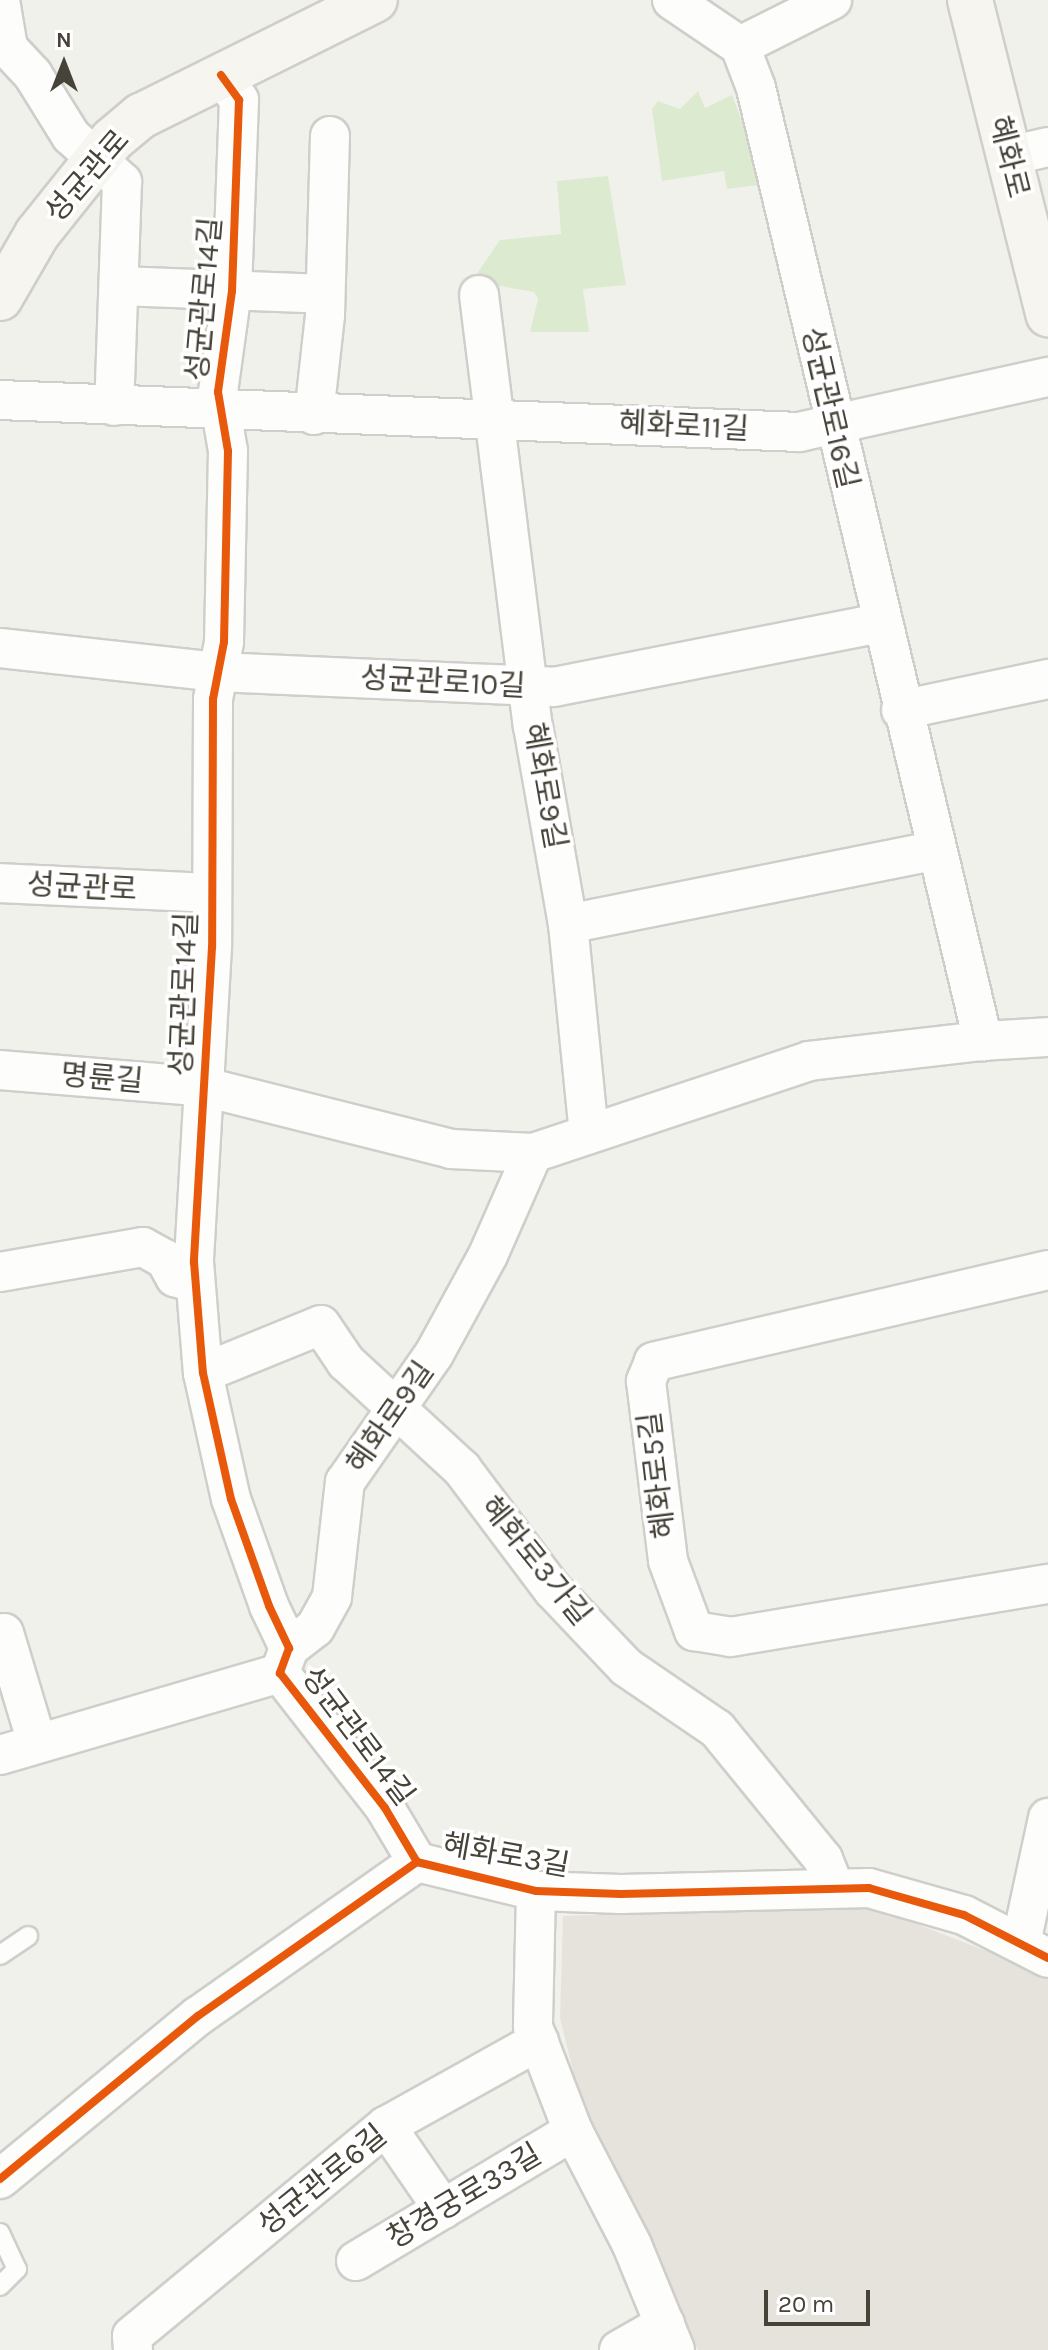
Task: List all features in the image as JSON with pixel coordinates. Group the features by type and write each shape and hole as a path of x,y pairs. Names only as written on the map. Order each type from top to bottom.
{"street":[{"name":"성균관로","path":"0,298 37,234 98,158 141,116 375,0"},
{"path":"672,0 740,46 832,0"},
{"name":"혜화로","path":"970,0 1028,151 1048,314"},
{"path":"2,5 8,48 33,75 71,136 122,182 114,406"},
{"name":"성균관로16길","path":"740,46 756,88 934,851 983,1041"},
{"name":"성균관로14길","path":"221,75 239,100 232,291 218,392 228,451 224,642 217,672 212,893 195,1283 203,1373 231,1499 285,1660 385,1808 417,1862"},
{"path":"314,415 325,294 330,136"},
{"path":"119,286 325,294"},
{"name":"혜화로9길","path":"479,295 528,685 568,924 589,1134"},
{"name":"혜화로11길","path":"0,400 314,415 799,432 1048,377"},
{"name":"성균관로10길","path":"0,648 217,672 554,687 881,623"},
{"path":"901,710 1048,679"},
{"path":"568,924 934,851"},
{"name":"성균관로","path":"0,883 212,893"},
{"path":"533,1153 809,1061 983,1041 1048,1037"},
{"name":"명륜길","path":"0,1070 205,1087 451,1149 533,1153"},
{"name":"혜화로9길","path":"0,1755 285,1660 315,1628 332,1597 345,1482 396,1412 488,1255 533,1153"},
{"path":"0,1272 143,1247 165,1259 175,1277 195,1283"},
{"name":"혜화로5길","path":"1048,1270 654,1362 646,1381 668,1561 694,1631 730,1637 1048,1584"},
{"name":"혜화로3가길","path":"203,1373 321,1325 346,1362 396,1412 462,1469 553,1590 626,1667 717,1729 823,1859 835,1888"},
{"path":"4,1633 37,1743"},
{"name":"혜화로3길","path":"0,2179 198,2016 417,1862 536,1891 621,1894 869,1888 964,1915 1034,1950 1048,1818"},
{"name":"창경궁로33길","path":"536,1891 533,2027 573,2131 632,2245 670,2337 619,2350"},
{"name":"성균관로6길","path":"133,2350 132,2336 386,2126 539,2041"},
{"path":"386,2126 443,2209"},
{"name":"창경궁로33길","path":"356,2261 573,2131"}],"lane":[{"path":"0,1955 28,1936"},
{"path":"0,2233 17,2269 0,2286"}],"shaded area":[{"path":"865,1904 1048,1975 1048,2350 698,2350 581,2103 560,2018 563,1916"}],"green space":[{"path":"698,91 705,108 732,95 766,184 727,189 724,171 662,181 652,109 658,101 680,109"},
{"path":"608,176 626,285 583,289 589,332 530,332 538,299 534,292 476,282 474,278 500,240 561,234 557,181"}],"cycle path":[{"path":"221,75 239,100 232,291 218,392 228,451 224,642 213,699 212,947 194,1262 203,1373 231,1499 269,1606 289,1648 280,1673 385,1808 417,1862"},
{"path":"0,2179 198,2016 417,1862 536,1891 621,1894 869,1888 964,1915 1048,1958"}]}
